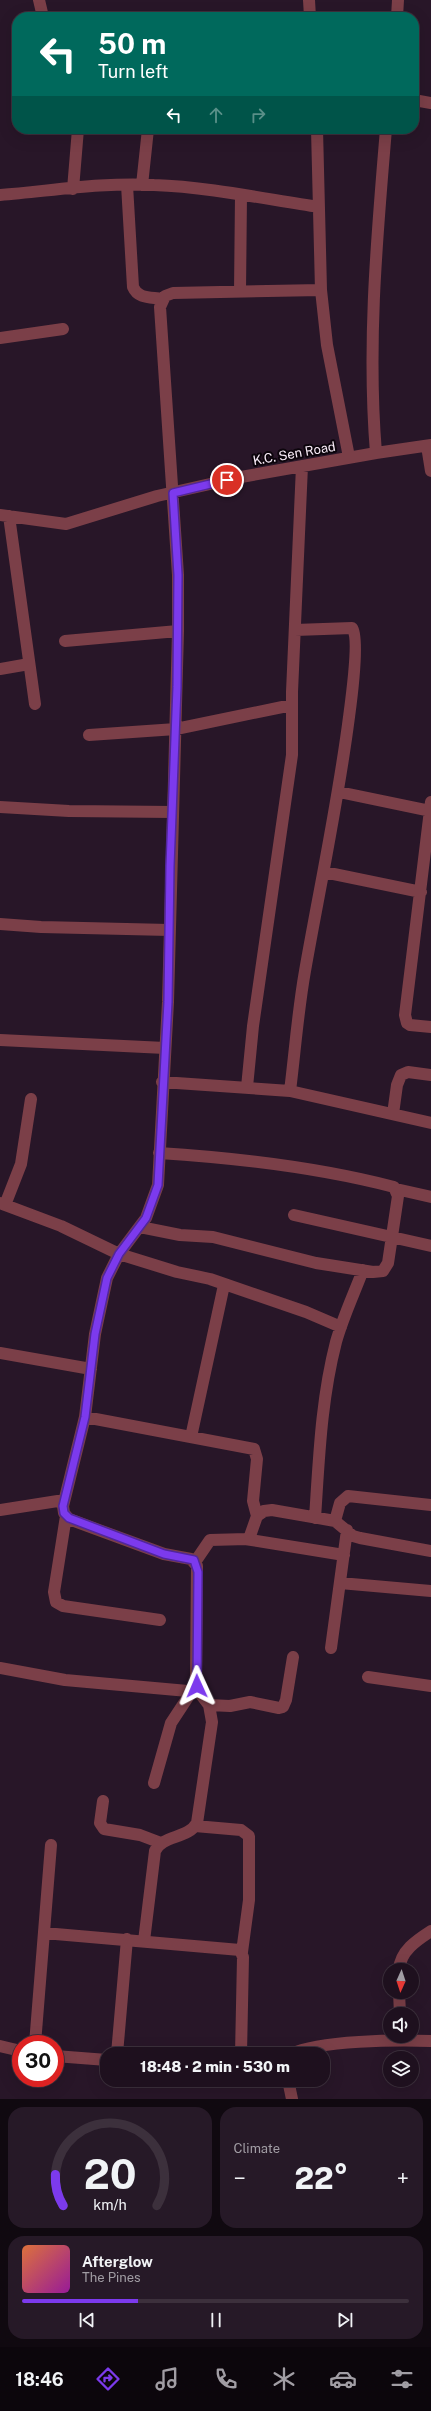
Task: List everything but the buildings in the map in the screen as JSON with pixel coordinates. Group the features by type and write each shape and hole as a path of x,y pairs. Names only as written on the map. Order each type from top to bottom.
{"street":[{"path":"39,0 42,12"},
{"path":"43,12 45,0"},
{"path":"309,0 310,12"},
{"path":"397,12 398,0"},
{"path":"419,101 431,103"},
{"path":"73,189 78,134"},
{"path":"142,185 147,134"},
{"path":"317,134 321,290 327,345 349,457"},
{"path":"376,453 372,406 372,328 386,134"},
{"path":"127,184 134,286 136,293 141,296 162,299 173,293 321,290"},
{"path":"0,195 127,184 241,195 319,207"},
{"path":"240,292 241,195"},
{"path":"160,1620 62,1606 56,1602 54,1592 66,1516 63,1509 64,1500 85,1417 91,1369 107,1278 119,1254 140,1227 155,1195 165,1048 178,630 178,575 160,307 162,299"},
{"path":"0,338 63,329"},
{"path":"429,445 431,471"},
{"name":"K.C. Sen Road","path":"4,515 66,524 173,493 349,457 429,445"},
{"path":"247,1086 253,1026 289,785 292,755 292,705 302,466"},
{"path":"4,515 35,704"},
{"path":"290,1091 305,972 338,792 353,682 355,634 352,628 348,627 295,630"},
{"path":"65,641 178,630"},
{"path":"0,669 29,664"},
{"path":"89,735 176,729 292,705"},
{"path":"338,792 430,807 405,1018 410,1025 431,1027"},
{"path":"0,807 69,811 173,812"},
{"path":"324,872 421,892"},
{"path":"0,924 42,928 169,930"},
{"path":"0,1040 165,1048"},
{"path":"394,1114 396,1085 401,1075 408,1072 431,1075"},
{"path":"162,1082 247,1086 290,1091 394,1114 431,1124"},
{"path":"31,1099 21,1164 3,1204 61,1226 119,1254 224,1285 306,1312 341,1327"},
{"path":"158,1153 214,1156 299,1167 356,1178 431,1197"},
{"path":"140,1227 180,1235 213,1237 316,1263 380,1272 386,1268 392,1238 398,1196 396,1189"},
{"path":"294,1215 431,1246"},
{"path":"315,1518 322,1424 331,1364 341,1327 363,1270"},
{"path":"191,1437 224,1285"},
{"path":"0,1353 91,1369"},
{"path":"85,1417 256,1450 253,1497 257,1516 250,1536 245,1539"},
{"path":"335,1522 340,1503 348,1496 431,1505"},
{"path":"0,1510 64,1500"},
{"path":"257,1516 264,1511 272,1510 335,1522 354,1536 360,1538 431,1551"},
{"path":"66,1516 164,1554 187,1558 196,1562"},
{"path":"331,1648 347,1530"},
{"path":"154,1783 171,1724 196,1691 198,1590 196,1562 210,1540 245,1539 344,1555"},
{"path":"340,1583 431,1591"},
{"path":"209,1705 230,1706 250,1702 279,1708 283,1707 286,1700 293,1657"},
{"path":"0,1668 65,1680 196,1691 209,1705 212,1722 195,1826 186,1834 161,1843 156,1851 144,1941"},
{"path":"368,1676 431,1686"},
{"path":"103,1801 100,1823 104,1829 144,1836 161,1843"},
{"path":"195,1826 241,1830 249,1836 249,1908 242,1952 241,2047"},
{"path":"36,2035 51,1845"},
{"path":"400,1963 406,1951 431,1931"},
{"path":"44,1933 238,1949 242,1952"},
{"path":"118,2047 127,1939"},
{"path":"419,2039 431,2040"},
{"path":"316,2047 383,2040"},
{"path":"0,2046 12,2049"},
{"path":"64,2057 100,2059"},
{"path":"289,2087 292,2099"}],"route":[{"path":"197,1686 198,1572 196,1562 191,1558 164,1554 69,1518 64,1513 63,1506 85,1417 95,1334 107,1278 110,1268 119,1254 138,1231 146,1218 152,1206 158,1185 159,1126 168,1002 170,866 177,687 178,575 173,493 227,480"}]}
